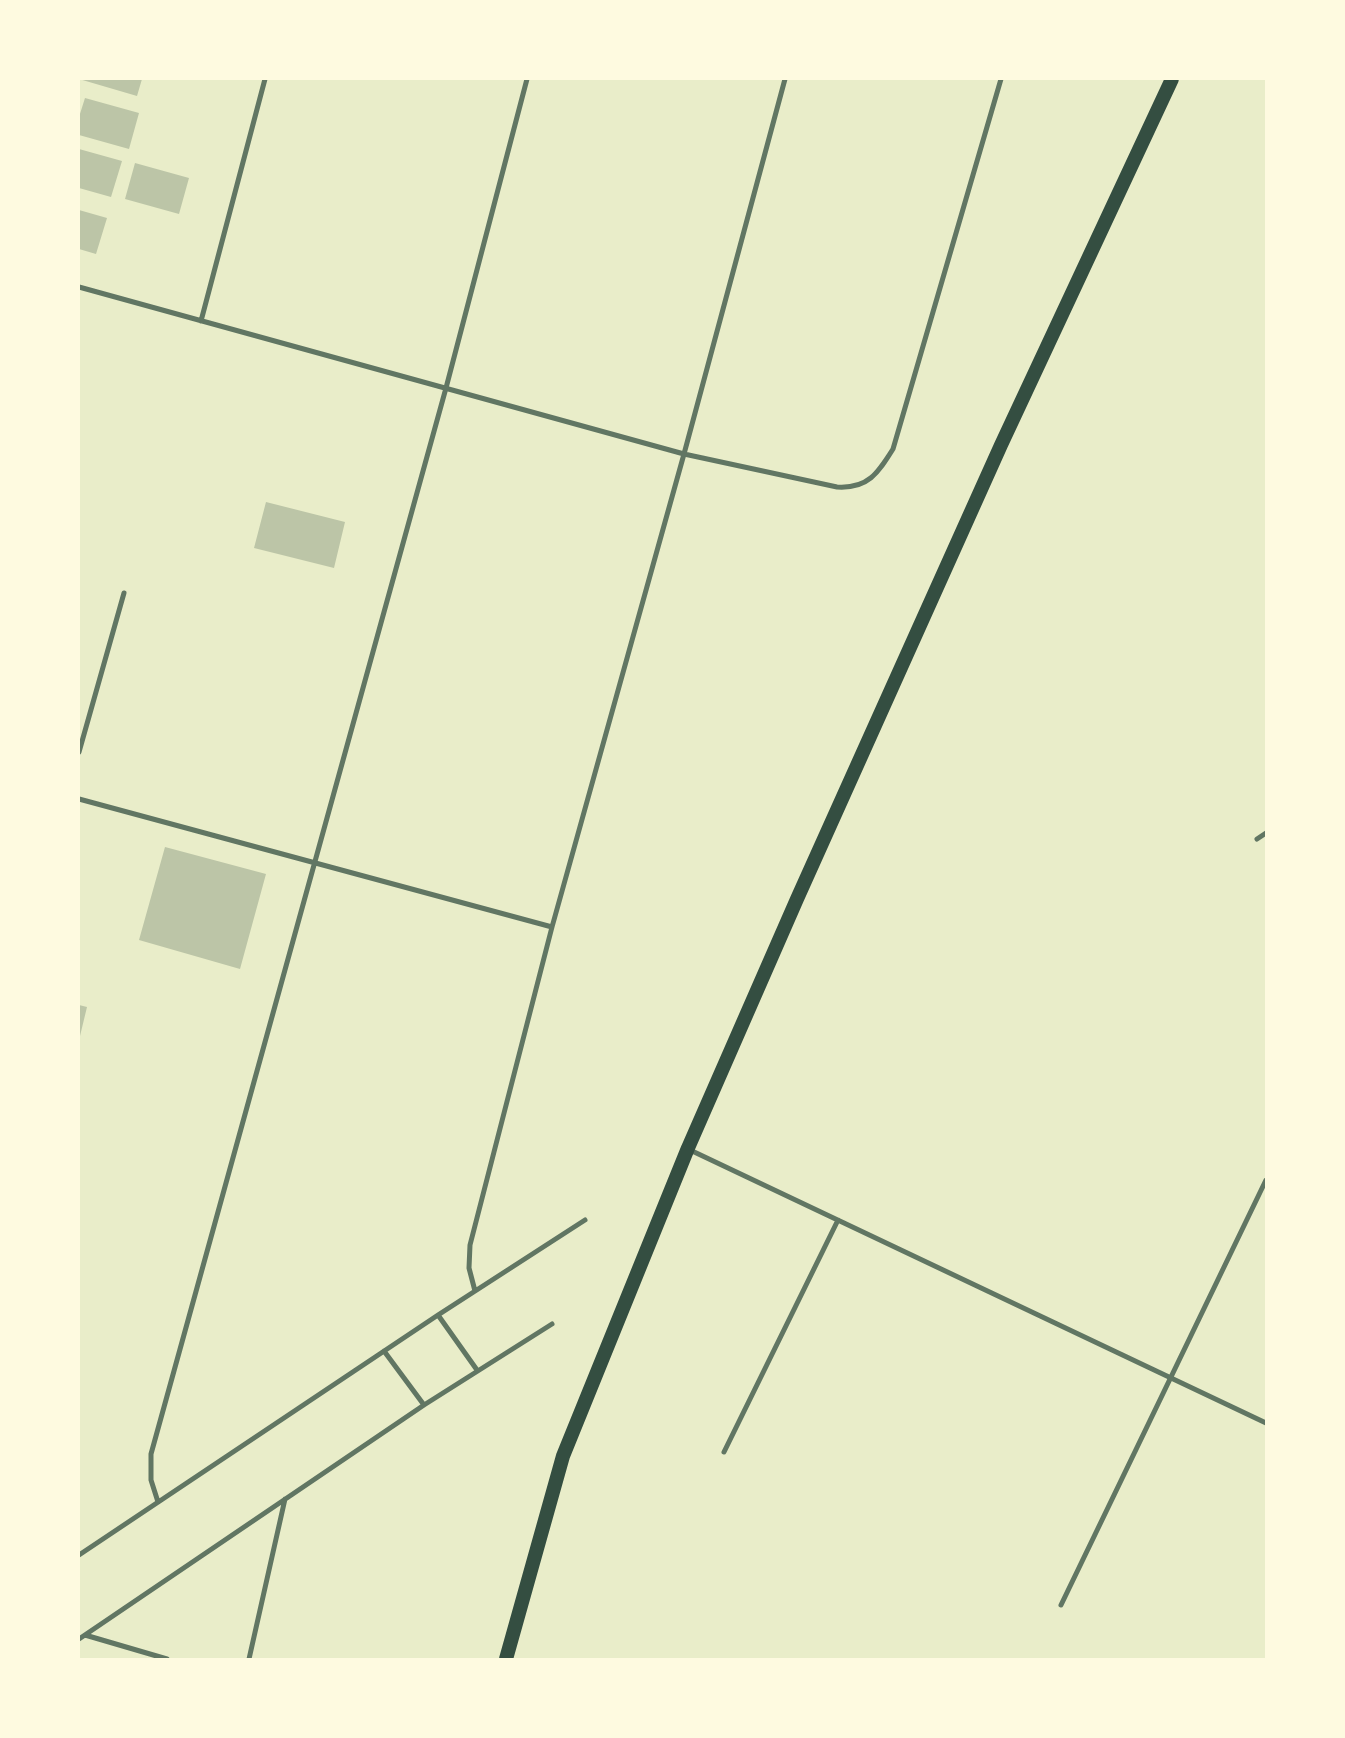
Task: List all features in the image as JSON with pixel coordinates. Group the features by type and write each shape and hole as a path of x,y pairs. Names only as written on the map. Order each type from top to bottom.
{"main road":[{"path":"506,1659 563,1456 688,1148 791,911 1001,445 1172,79"}],"lane":[{"path":"201,321 265,79"},
{"path":"158,1502 151,1480 151,1454 446,388 527,79"},
{"path":"475,1291 469,1268 470,1245 552,927 785,79"},
{"path":"79,287 684,454 852,488 866,482 879,471 893,449 1001,79"},
{"path":"79,752 124,593"},
{"path":"79,799 552,927"},
{"path":"1257,839 1266,833"},
{"path":"688,1148 1266,1423"},
{"path":"1061,1605 1266,1180"},
{"path":"79,1555 585,1220"},
{"path":"724,1452 838,1220"},
{"path":"438,1315 477,1370"},
{"path":"82,1637 424,1405 552,1324"},
{"path":"384,1351 424,1405"},
{"path":"249,1659 285,1499"},
{"path":"82,1637 167,1659"}],"building":[{"path":"79,79 142,79 137,96"},
{"path":"85,98 139,113 129,149 79,135 79,117"},
{"path":"79,149 122,161 111,197 79,188"},
{"path":"135,163 189,178 179,214 125,199"},
{"path":"79,210 107,218 96,254 79,249"},
{"path":"266,502 345,522 334,568 254,548"},
{"path":"165,847 266,874 240,969 139,940"},
{"path":"79,1005 87,1007 80,1036 79,1036"}]}
